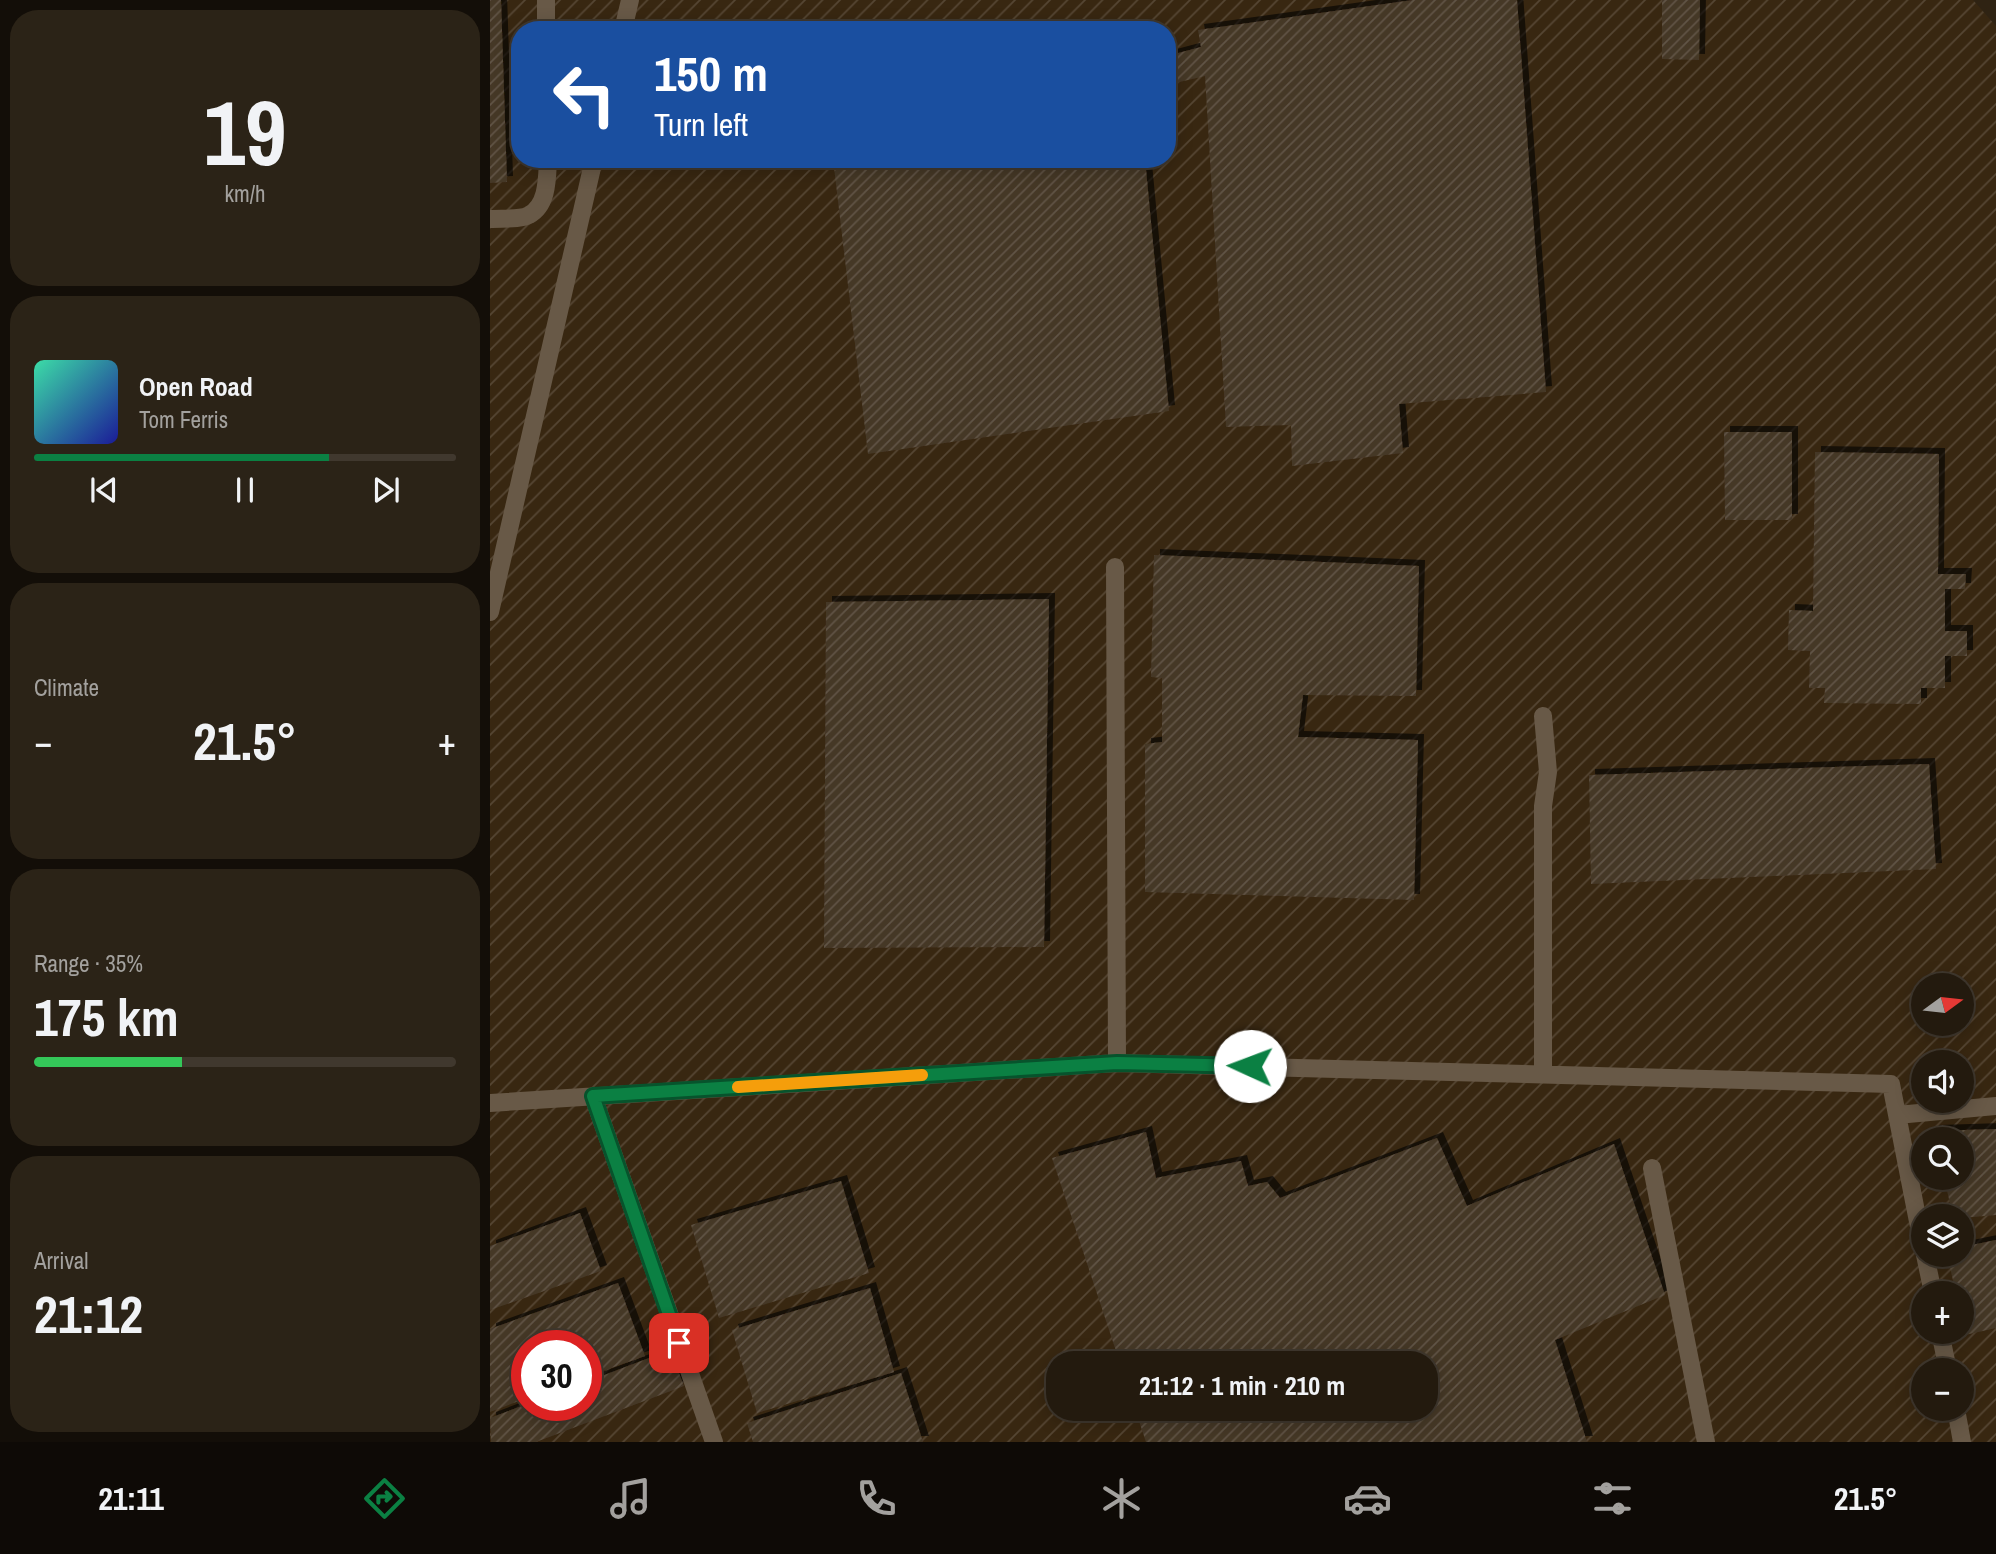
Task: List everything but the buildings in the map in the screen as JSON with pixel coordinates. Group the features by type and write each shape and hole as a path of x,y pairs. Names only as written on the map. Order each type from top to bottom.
{"street":[{"path":"546,0 546,21"},
{"path":"625,21 630,0"},
{"path":"490,219 528,216 541,204 547,184 548,168"},
{"path":"490,612 592,168"},
{"path":"1115,567 1117,1063"},
{"path":"1543,716 1548,772 1543,806 1543,1074"},
{"path":"490,1103 1117,1063 1891,1084 1915,1204"},
{"path":"593,1096 714,1442"},
{"path":"1897,1115 1996,1106"},
{"path":"1652,1168 1706,1442"},
{"path":"1958,1421 1962,1442"}],"shaded area":[{"path":"490,0 1973,0 1996,26 1996,1442 490,1442"}],"slow traffic":[{"path":"738,1087 922,1075"}],"route":[{"path":"679,1343 593,1096 1117,1063 1250,1066"}]}
